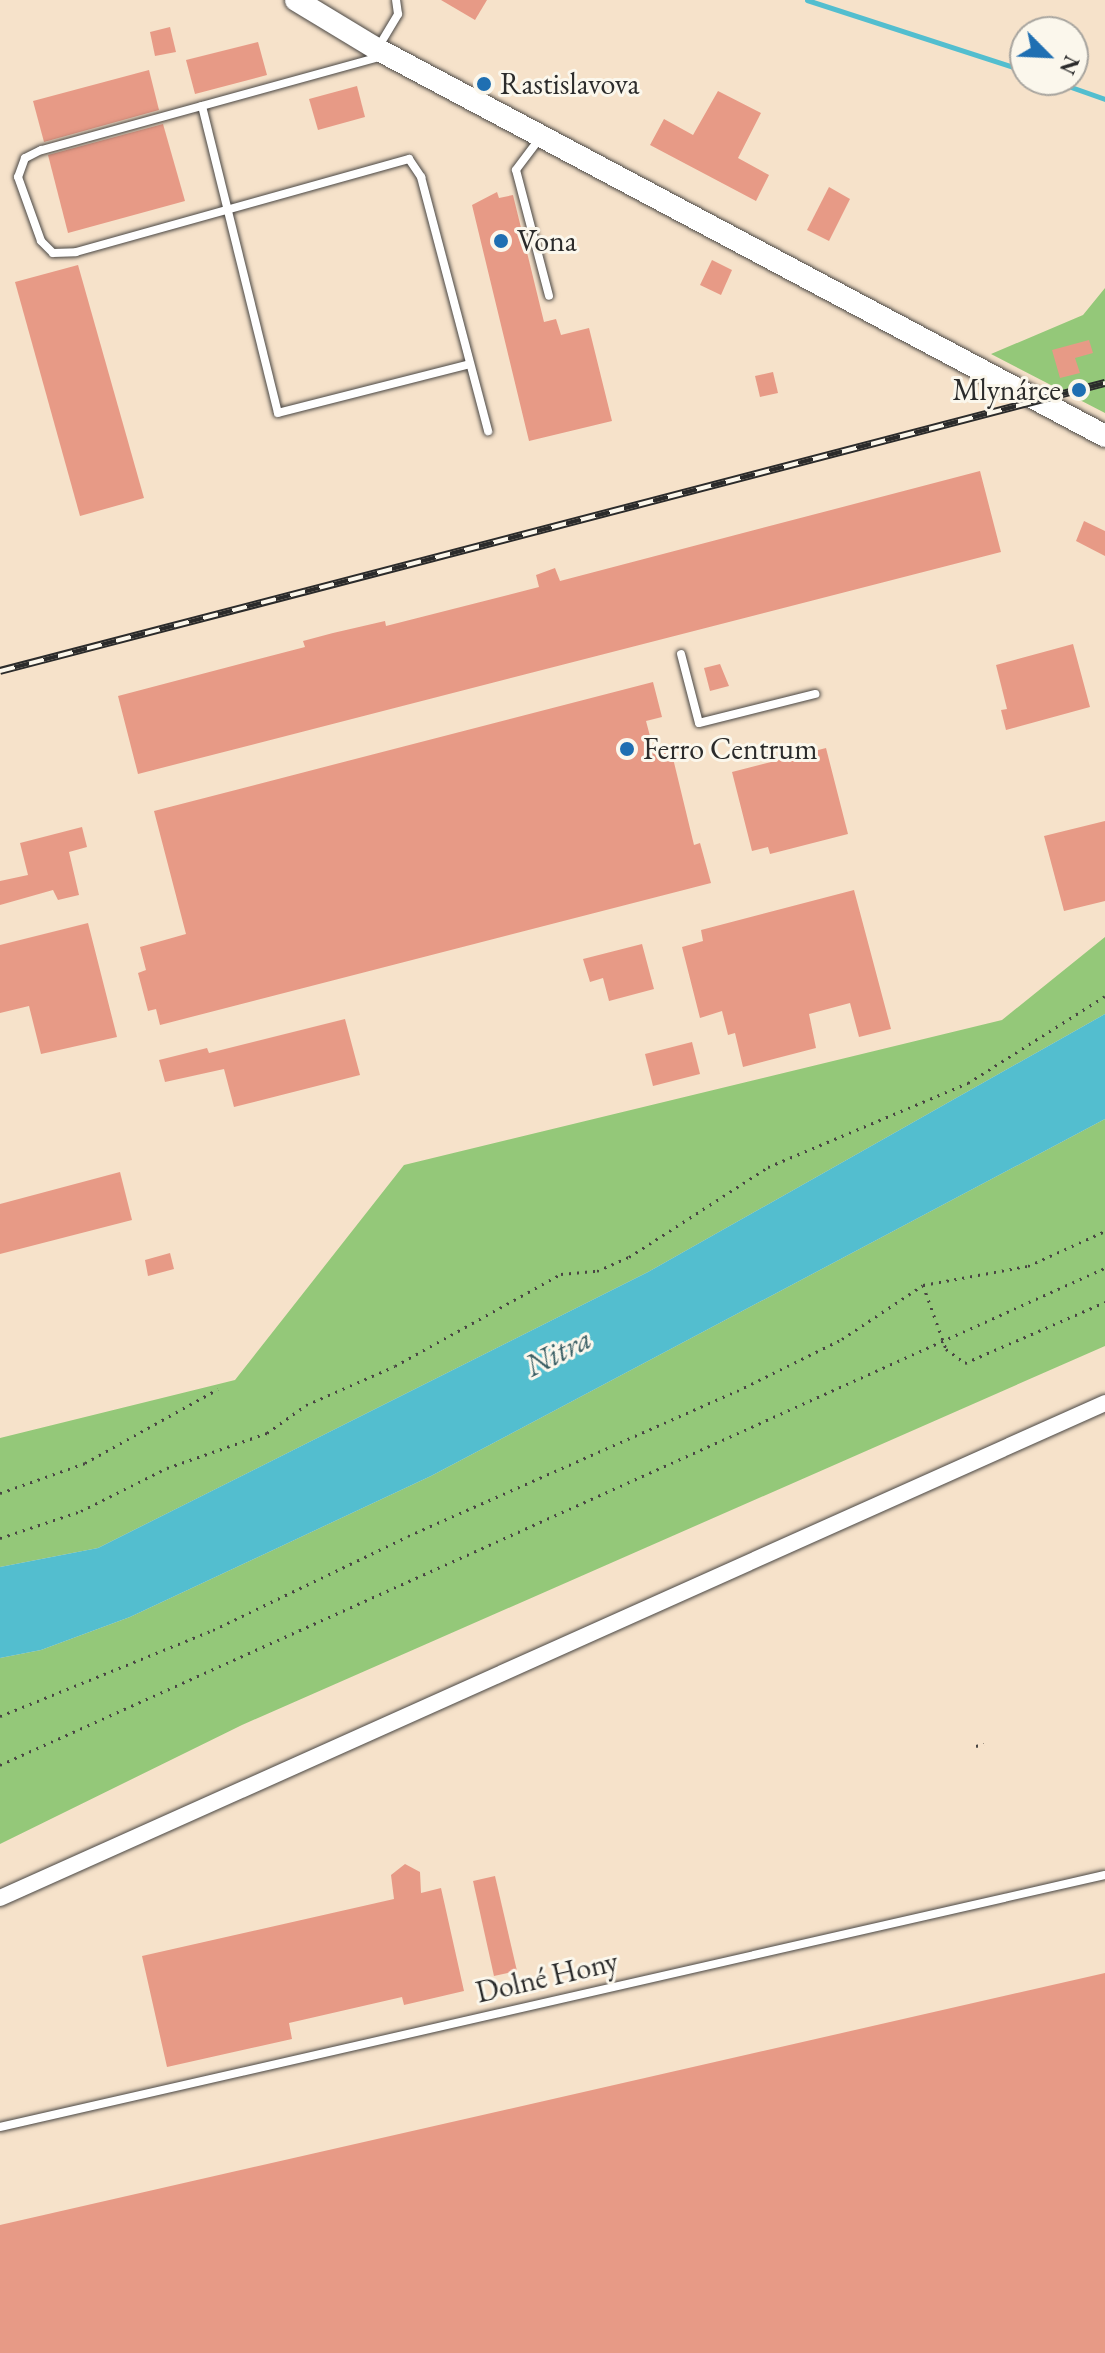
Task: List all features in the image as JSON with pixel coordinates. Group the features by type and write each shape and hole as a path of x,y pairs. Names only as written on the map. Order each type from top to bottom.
{"street":[{"path":"296,0 382,52 1105,436"},
{"path":"0,1898 1105,1403"}],"lane":[{"path":"396,0 398,14 382,52 41,150 25,158 18,177 41,241 53,253 76,252 409,159 421,177 488,431"},
{"path":"202,106 278,413 470,364"},
{"path":"541,137 516,170 549,296"},
{"path":"681,654 699,723 815,694"},
{"name":"Dolné Hony","path":"0,2127 1105,1875"}],"path":[{"path":"0,1538 81,1511 167,1468 267,1433 306,1405 395,1366 561,1274 597,1271 629,1257 768,1167 968,1083 1105,996"},
{"path":"0,1716 213,1630 408,1536 750,1385 842,1339 923,1285 1028,1266 1105,1231"},
{"path":"0,1765 1105,1268"},
{"path":"923,1285 944,1341 955,1360 965,1363 1105,1302"},
{"path":"0,1493 85,1463 218,1389"},
{"path":"976,1746 984,1744"}],"green space":[{"path":"1105,288 1105,413 991,354 1083,315"},
{"path":"1105,937 1105,1014 648,1272 98,1548 0,1567 0,1438 235,1380 404,1165 1002,1020"},
{"path":"1105,1119 1105,1346 242,1725 0,1844 0,1658 41,1650 130,1617 431,1476"}],"water":[{"name":"Nitra","path":"1105,1014 1105,1119 431,1476 130,1617 41,1650 0,1658 0,1567 98,1548 648,1272"}],"building":[{"path":"441,0 487,0 475,20"},
{"path":"170,27 176,52 155,56 150,32"},
{"path":"258,42 267,75 195,94 186,60"},
{"path":"149,70 159,110 44,142 33,101"},
{"path":"357,86 365,117 318,130 309,99"},
{"path":"718,91 761,113 738,158 769,175 756,201 650,145 664,119 693,135"},
{"path":"163,124 185,201 68,233 48,155"},
{"path":"829,187 850,199 829,241 807,230"},
{"path":"497,192 499,198 513,195 544,322 556,319 561,335 589,328 612,421 529,441 472,205"},
{"path":"712,260 732,270 721,295 700,285"},
{"path":"78,265 144,498 80,516 15,282"},
{"path":"1089,340 1093,353 1075,358 1080,373 1060,378 1052,350"},
{"path":"773,372 778,393 760,397 755,376"},
{"path":"980,471 1001,552 138,774 118,696 305,647 303,641 333,633 385,621 386,626 539,587 536,575 555,568 560,581"},
{"path":"1084,521 1105,531 1105,556 1076,541"},
{"path":"1073,644 1090,707 1006,730 1001,710 1007,709 996,665"},
{"path":"720,664 729,686 710,691 704,668"},
{"path":"653,682 662,717 646,721 655,755 671,750 694,845 700,843 711,883 160,1025 156,1009 148,1011 138,973 146,970 140,947 186,934 154,811"},
{"path":"826,748 848,834 770,854 768,847 752,851 732,772"},
{"path":"1105,821 1105,901 1064,911 1044,836"},
{"path":"82,827 87,847 69,852 79,895 58,900 53,890 0,905 0,881 28,875 20,843"},
{"path":"854,890 891,1029 859,1037 850,1003 809,1014 816,1048 743,1067 735,1033 728,1035 722,1011 700,1018 682,947 703,941 701,930"},
{"path":"88,923 117,1037 41,1054 29,1006 0,1013 0,945"},
{"path":"642,944 654,989 609,1001 603,978 590,982 583,959"},
{"path":"345,1019 360,1075 234,1107 224,1069 165,1082 159,1060 207,1048 209,1053"},
{"path":"692,1042 700,1074 653,1086 645,1054"},
{"path":"120,1172 132,1220 0,1254 0,1204"},
{"path":"170,1253 174,1269 148,1276 145,1260"},
{"path":"405,1864 420,1872 421,1893 441,1888 464,1991 404,2005 402,1997 289,2023 292,2039 167,2067 142,1956 394,1899 391,1875"},
{"path":"495,1876 517,1971 494,1976 473,1881"},
{"path":"1105,1973 1105,2353 0,2353 0,2225"}],"waterway":[{"path":"807,0 1009,66"},
{"path":"1089,93 1105,99"}],"railway":[{"path":"0,671 1105,383"}],"place":[{"name":"Rastislavova","path":"484,84"},
{"name":"Vona","path":"501,241"},
{"name":"Mlynárce","path":"1079,390"},
{"name":"Ferro Centrum","path":"627,749"}]}
